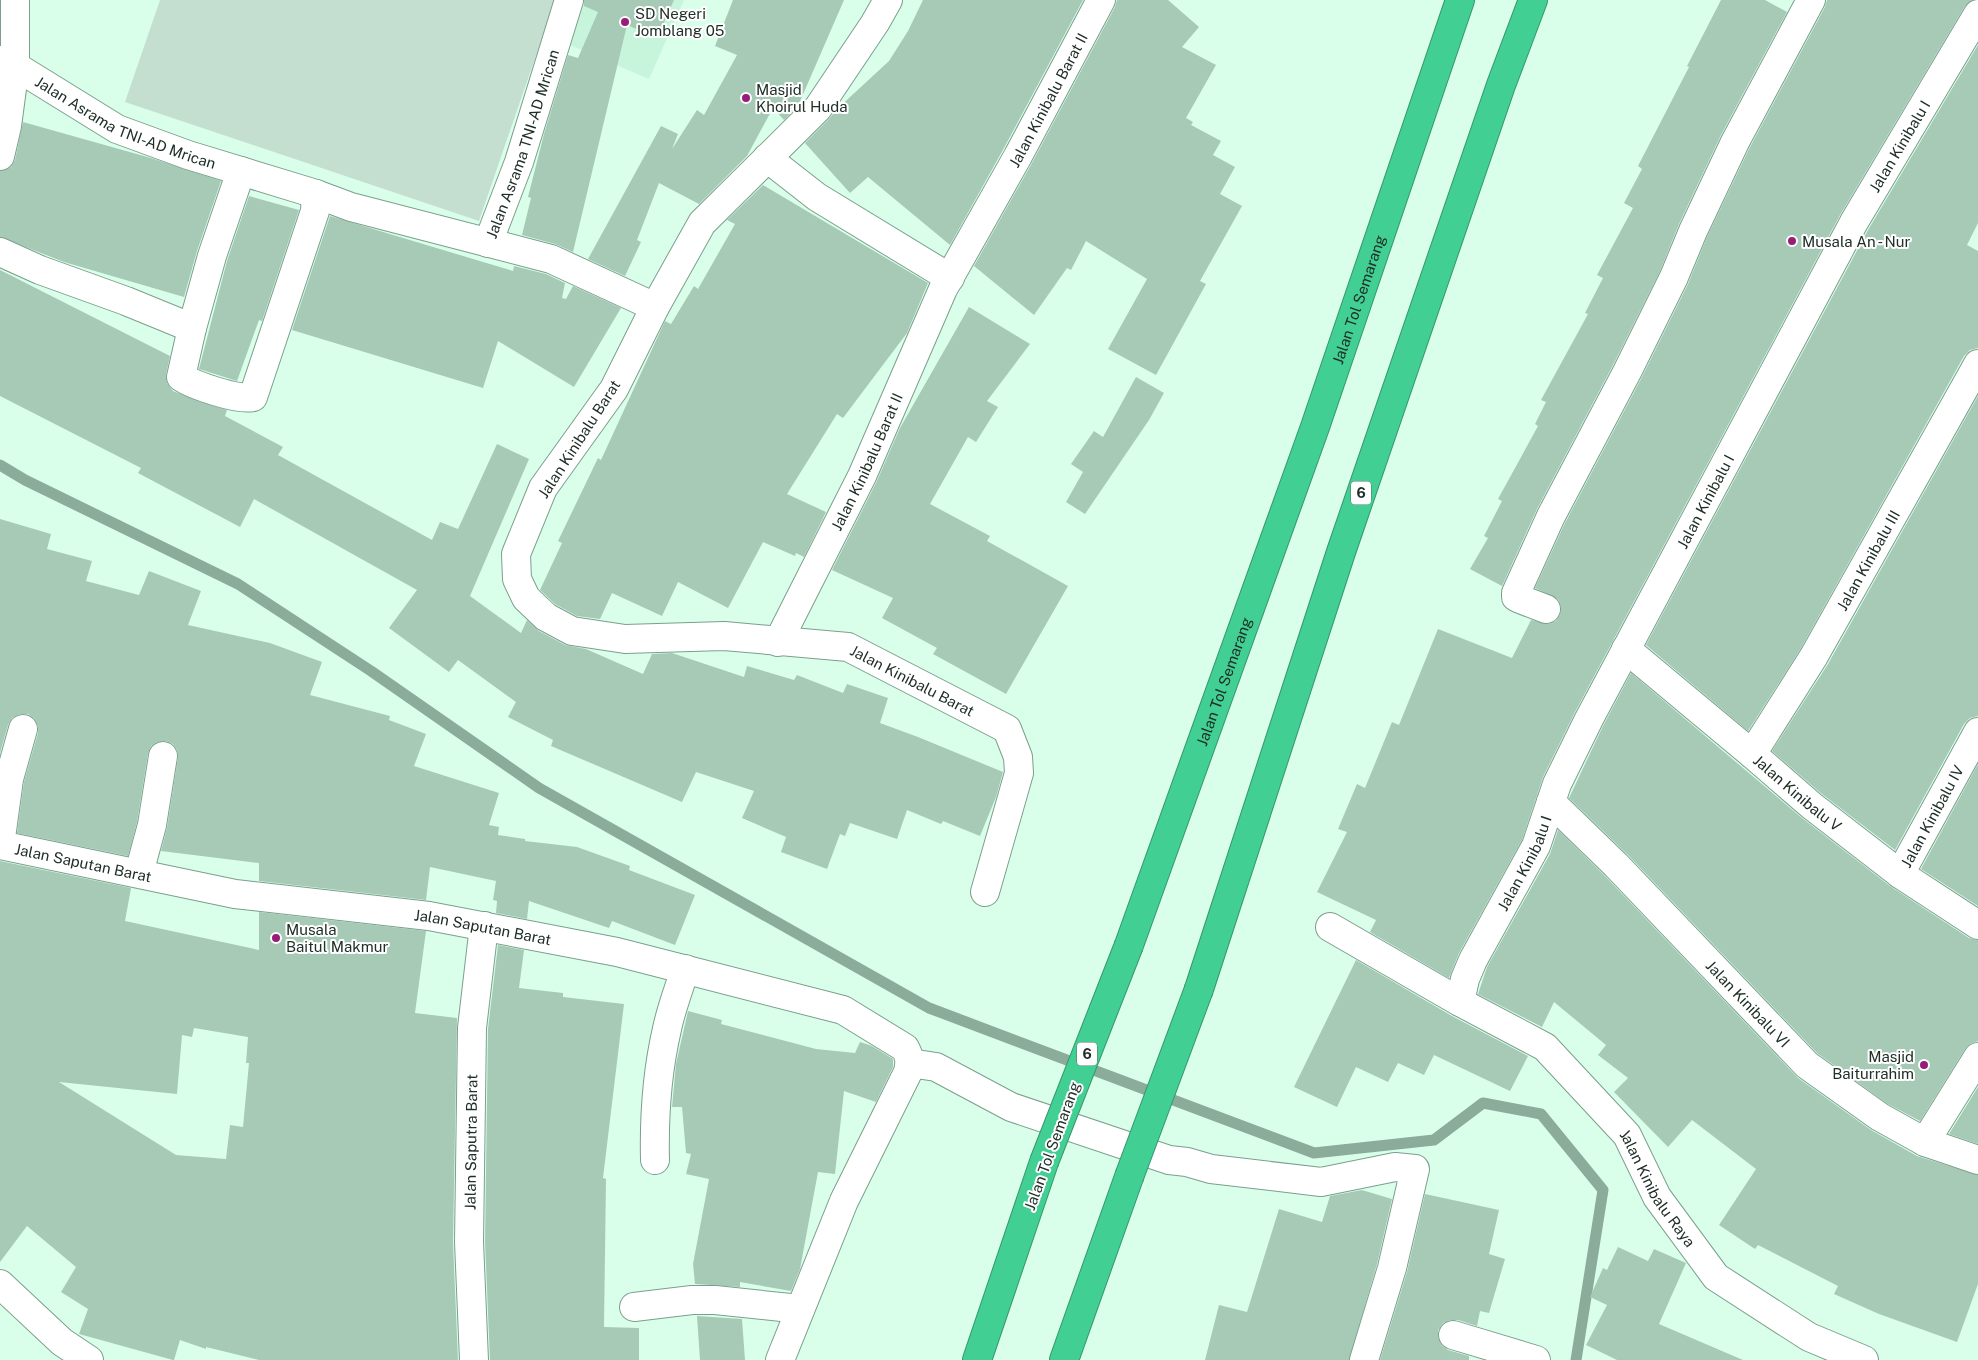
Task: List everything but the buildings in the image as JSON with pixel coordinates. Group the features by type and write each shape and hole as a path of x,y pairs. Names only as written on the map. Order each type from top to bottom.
{"highway":[{"name":"Jalan Tol Semarang","path":"977,1360 1044,1162 1129,946 1315,427 1460,0"},
{"name":"6","path":"1064,1360 1199,989 1341,552 1498,94 1533,0"}],"street":[{"name":"Jalan Asrama TNI-AD Mrican","path":"0,156 7,126 7,63 15,0"},
{"name":"Jalan Asrama TNI-AD Mrican","path":"7,63 117,129 188,155 242,170 351,207 488,243 519,162 569,0"},
{"name":"Jalan Kinibalu Barat","path":"888,0 875,23 818,108 702,223 655,307 614,389 543,488 516,554 517,579 526,598 546,617 572,631 626,639 724,636 848,647 1007,729 1018,757 1020,773 985,892"},
{"name":"Jalan Kinibalu Barat II","path":"778,642 862,476 950,278 1018,156 1101,0"},
{"path":"1546,609 1516,597 1516,593 1551,516 1627,372 1674,277 1693,230 1735,142 1811,0"},
{"name":"Jalan Kinibalu I","path":"1460,1002 1465,979 1473,960 1536,846 1557,784 1589,719 1854,222 1978,14"},
{"path":"767,158 816,197 950,278"},
{"path":"242,170 212,256 192,328 181,377 212,390 246,398 253,397 314,210 316,194"},
{"path":"488,243 551,259 655,307"},
{"path":"0,252 40,270 126,300 192,328"},
{"name":"Jalan Kinibalu III","path":"1752,754 1814,656 1978,364"},
{"name":"Jalan Kinibalu V","path":"1626,649 1812,806 1900,874 1978,925"},
{"path":"0,845 9,779 23,729"},
{"name":"Jalan Kinibalu IV","path":"1900,874 1978,732"},
{"path":"139,873 152,826 163,756"},
{"name":"Jalan Kinibalu VI","path":"1551,802 1616,866 1807,1066 1880,1117 1925,1142 1978,1160"},
{"name":"Jalan Saputan Barat","path":"0,845 235,894 429,916 617,952 843,1010 905,1048 909,1055 910,1063"},
{"name":"Jalan Saputra Barat","path":"474,1360 469,1242 472,1028 484,926"},
{"name":"Jalan Kinibalu Raya","path":"1330,927 1460,1002 1545,1047 1627,1135 1657,1197 1716,1277 1809,1337 1864,1360"},
{"path":"655,1160 654,1130 667,1029 685,969"},
{"path":"1925,1142 1978,1057"},
{"path":"780,1360 844,1201 908,1072 910,1063 936,1067 1011,1107 1169,1160 1187,1162 1211,1169 1321,1182 1395,1167 1415,1169 1392,1268 1364,1360"},
{"path":"0,1284 62,1342 89,1360"},
{"path":"634,1307 692,1300 715,1300 800,1308"},
{"path":"1453,1335 1536,1360"}],"shaded area":[{"path":"160,0 555,0 479,221 125,102"},
{"name":"SD Negeri Jomblang 05","path":"584,0 684,0 649,79 567,44"}],"waterway":[{"path":"0,465 25,480 238,584 371,671 539,788 929,1008 1314,1153 1434,1140 1483,1103 1541,1114 1603,1190 1576,1360"}],"place":[{"name":"SD Negeri Jomblang 05","path":"625,22"},
{"name":"Masjid Khoirul Huda","path":"746,98"},
{"name":"Musala An - Nur","path":"1792,241"},
{"name":"Musala Baitul Makmur","path":"276,938"},
{"name":"Masjid Baiturrahim","path":"1924,1065"}]}
